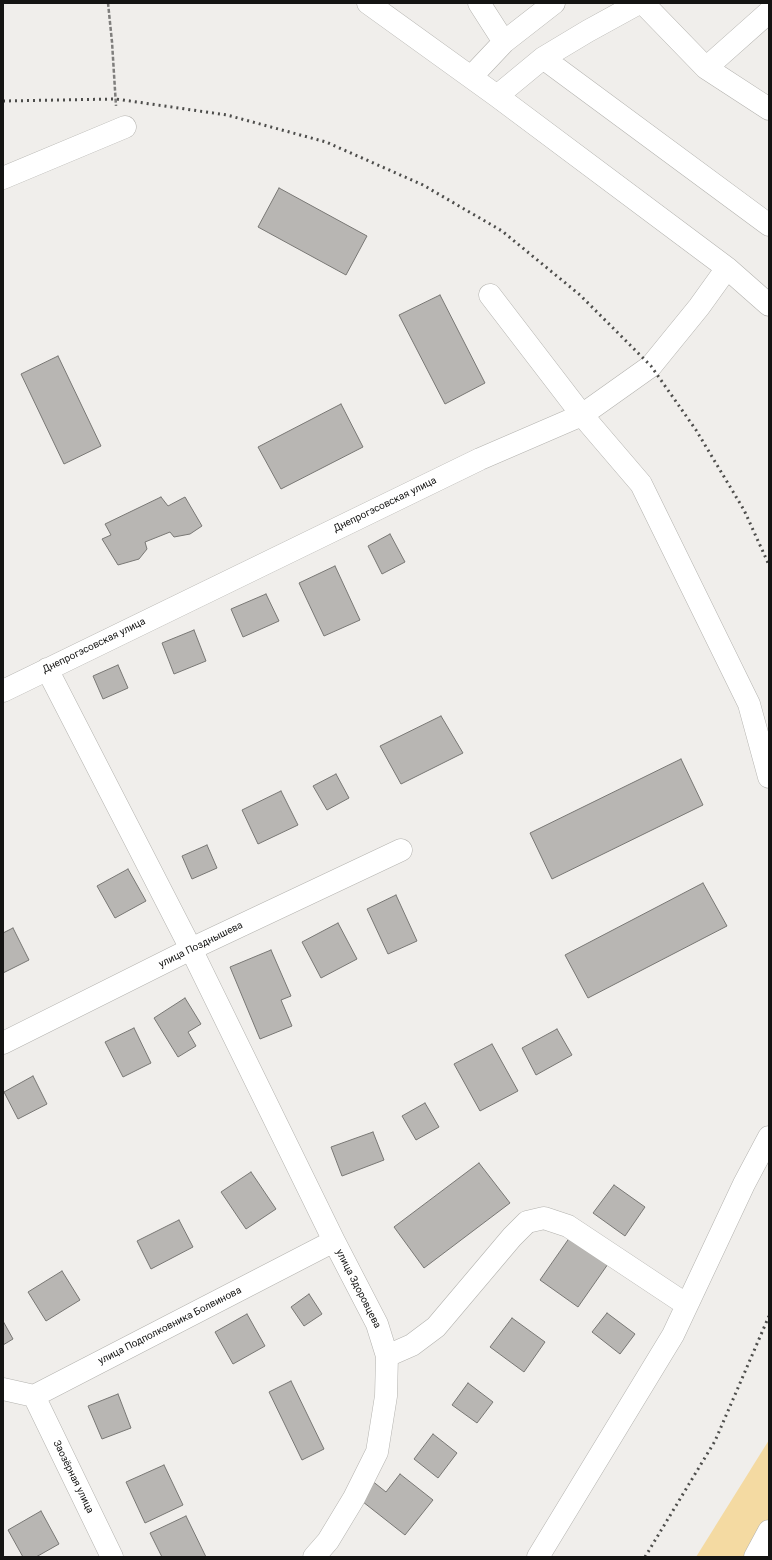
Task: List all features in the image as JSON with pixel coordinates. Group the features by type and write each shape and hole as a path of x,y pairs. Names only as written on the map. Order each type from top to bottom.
{"street":[{"path":"368,3 470,76 727,268 769,305"},
{"path":"479,3 504,42"},
{"path":"470,76 504,42 554,3"},
{"path":"497,96 543,58 588,30 639,3"},
{"path":"643,3 706,68 769,109"},
{"path":"706,68 769,12"},
{"path":"543,58 769,225"},
{"path":"3,178 121,129"},
{"name":"Днепрогэсовская улица","path":"3,691 480,459 582,415 651,366 699,307 727,268"},
{"path":"490,295 582,415 641,484 749,704 769,778"},
{"name":"улица Здоровцева","path":"47,669 191,949 334,1241 377,1324 387,1356 386,1396 377,1452 350,1504 328,1541 314,1557"},
{"name":"улица Позднышева","path":"3,1043 191,949 401,850"},
{"path":"538,1557 673,1335 744,1184 769,1137"},
{"path":"387,1356 412,1345 436,1327 512,1237 527,1222 544,1218 568,1226 687,1305"},
{"name":"улица Подполковника Болвинова","path":"34,1396 334,1241"},
{"path":"3,1389 34,1396"},
{"name":"Заозёрная улица","path":"34,1396 112,1557"},
{"path":"755,1557 769,1531"}],"path":[{"path":"108,3 121,129"}],"shaded area":[{"path":"769,1440 769,1557 696,1557"}],"building":[{"path":"279,188 367,236 346,275 258,227"},
{"path":"440,295 485,383 445,404 399,315"},
{"path":"58,356 101,446 64,464 21,374"},
{"path":"341,404 363,447 281,489 258,447"},
{"path":"161,497 168,506 185,497 202,526 190,534 174,537 170,532 145,542 147,549 139,559 118,565 102,539 111,535 105,524"},
{"path":"390,534 405,562 382,574 368,546"},
{"path":"335,566 360,620 324,636 299,583"},
{"path":"266,594 279,621 243,637 231,609"},
{"path":"194,630 206,661 174,674 162,643"},
{"path":"118,665 128,688 103,699 93,676"},
{"path":"441,716 463,753 401,784 380,746"},
{"path":"681,759 703,805 552,879 530,833"},
{"path":"336,774 349,798 327,810 313,786"},
{"path":"281,791 298,825 258,844 242,810"},
{"path":"207,845 217,868 192,879 182,856"},
{"path":"128,869 146,901 115,918 97,886"},
{"path":"703,883 727,926 588,998 565,955"},
{"path":"396,895 417,941 388,954 367,909"},
{"path":"338,923 357,959 321,978 302,942"},
{"path":"13,928 29,960 3,973 3,933"},
{"path":"271,950 291,996 281,1000 292,1026 260,1039 230,967"},
{"path":"185,998 201,1024 188,1032 196,1046 178,1057 154,1018"},
{"path":"134,1028 151,1063 123,1077 105,1042"},
{"path":"557,1029 572,1055 536,1075 522,1048"},
{"path":"492,1044 518,1091 480,1111 454,1064"},
{"path":"33,1076 47,1104 18,1119 4,1092"},
{"path":"425,1103 439,1127 416,1140 402,1116"},
{"path":"373,1132 384,1160 342,1176 331,1147"},
{"path":"479,1163 510,1203 424,1268 394,1227"},
{"path":"251,1172 276,1209 246,1229 221,1192"},
{"path":"614,1185 645,1207 625,1236 593,1213"},
{"path":"179,1220 193,1247 151,1269 137,1241"},
{"path":"570,1237 608,1264 578,1307 540,1280"},
{"path":"62,1271 80,1300 46,1321 28,1292"},
{"path":"309,1294 322,1314 304,1326 291,1307"},
{"path":"607,1313 635,1334 620,1354 592,1332"},
{"path":"247,1314 265,1346 233,1364 215,1332"},
{"path":"512,1318 545,1342 524,1372 490,1347"},
{"path":"3,1321 13,1339 3,1345"},
{"path":"291,1381 324,1449 302,1460 269,1392"},
{"path":"468,1383 493,1402 477,1423 452,1405"},
{"path":"118,1394 131,1428 102,1439 88,1406"},
{"path":"433,1434 457,1453 438,1478 414,1459"},
{"path":"164,1465 183,1505 145,1523 126,1482"},
{"path":"400,1474 433,1500 405,1535 358,1498 371,1480 386,1492"},
{"path":"41,1511 59,1544 36,1557 23,1557 8,1530"},
{"path":"186,1516 206,1557 162,1557 150,1533"}],"railway":[{"path":"3,101 116,99 227,115 326,142 423,185 502,231 580,295 651,366 696,430 744,510 769,565"},
{"path":"645,1557 715,1441 769,1316"}]}
